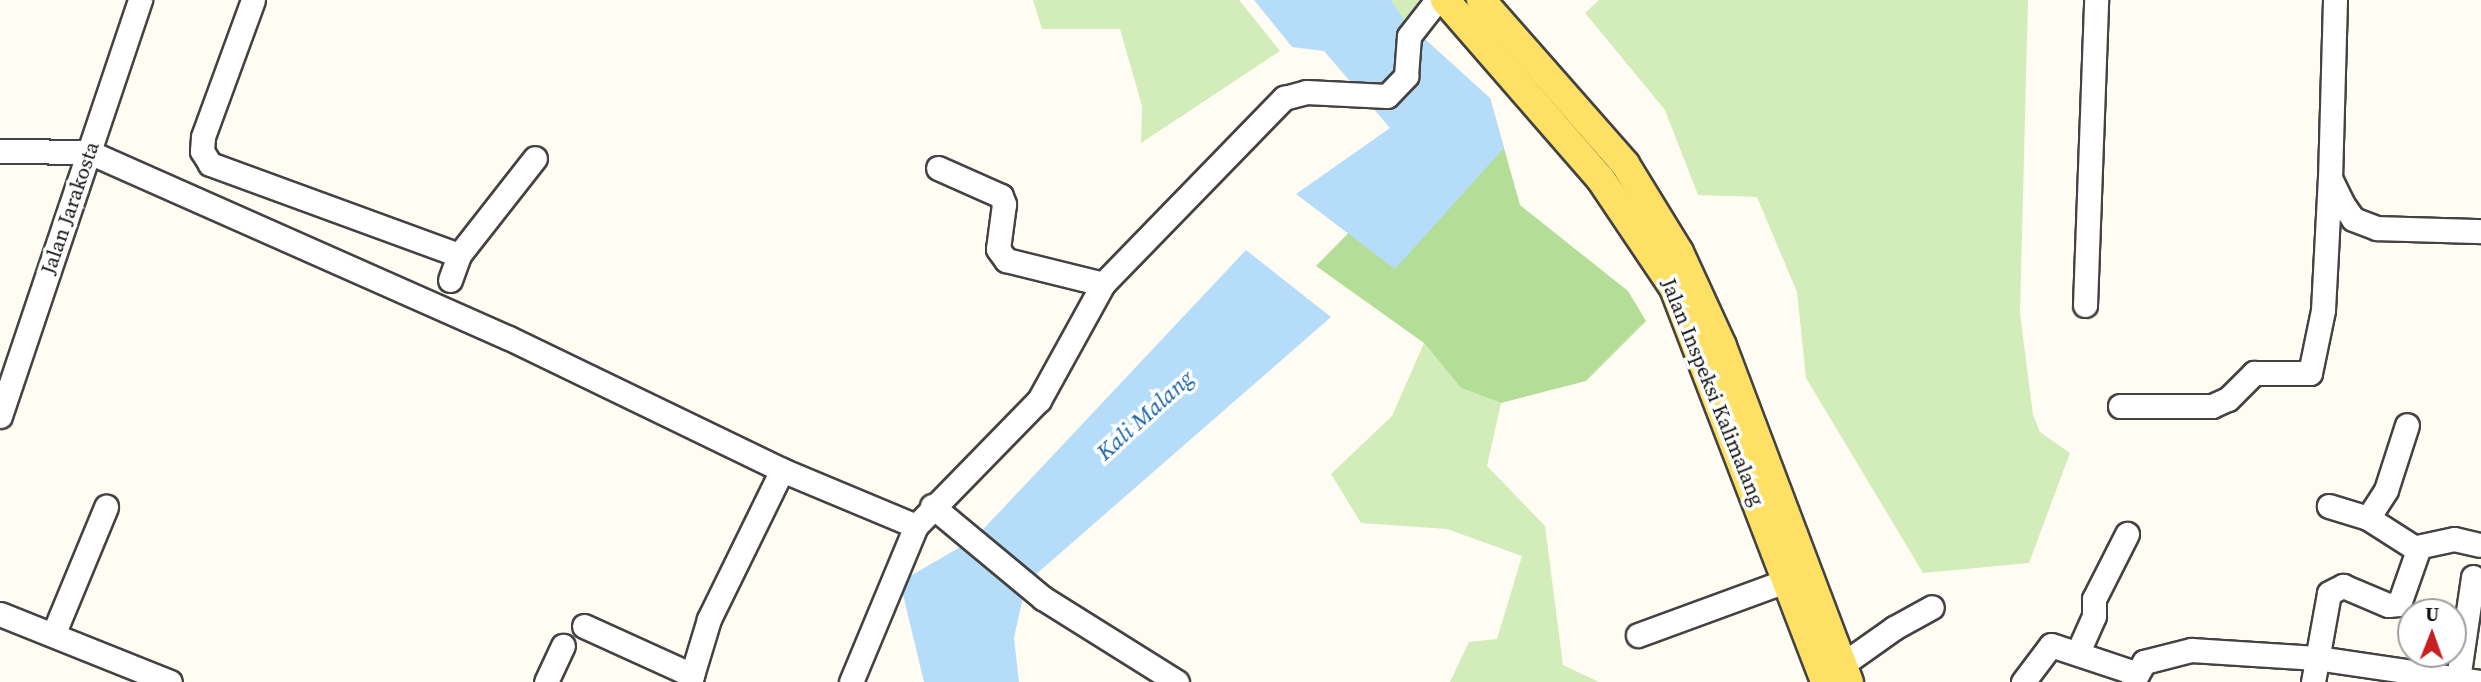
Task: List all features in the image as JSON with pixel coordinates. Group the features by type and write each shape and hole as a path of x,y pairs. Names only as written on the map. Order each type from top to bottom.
{"main road":[{"name":"Jalan Inspeksi Kalimalang","path":"1481,0 1625,164 1693,279 1835,677"},
{"name":"Jalan Inspeksi Kalimalang","path":"1445,3 1558,127 1632,221 1674,288 1788,580 1835,677"}],"street":[{"name":"Jalan Jarakosta","path":"0,416 140,0"},
{"path":"253,0 203,137 202,150 210,164 459,256"},
{"path":"2085,304 2096,0"},
{"path":"2120,406 2212,406 2228,399 2254,373 2310,373 2323,310 2335,0"},
{"path":"851,682 916,526 937,509 1039,400 1103,284 1284,98 1298,92 1381,99 1406,76 1409,36 1445,3"},
{"path":"0,151 89,152 509,338 782,470 916,526"},
{"path":"450,280 459,256 535,158"},
{"path":"938,168 1001,196 1004,204 998,249 1006,260 1103,284"},
{"path":"2330,178 2353,219 2377,228 2481,231"},
{"path":"2368,518 2386,490 2407,425"},
{"path":"584,626 691,678 709,619 782,470"},
{"path":"2329,506 2368,518 2417,547 2454,539 2479,545"},
{"path":"53,635 106,507"},
{"path":"937,509 1044,598 1177,682"},
{"path":"2078,652 2094,616 2094,599 2127,534"},
{"path":"2313,682 2329,593 2334,587 2343,586 2388,605 2399,604 2415,566 2417,547"},
{"path":"2023,682 2047,646 2078,652 2134,678 2144,662 2157,656 2192,650 2317,658 2468,680 2473,577"},
{"path":"1638,635 1788,580"},
{"path":"1835,677 1894,628 1932,607"},
{"path":"0,614 170,682"},
{"path":"546,682 563,646"}],"green space":[{"path":"1033,0 1239,0 1280,51 1141,143 1142,106 1120,29 1042,29"},
{"path":"1391,0 1437,0 1411,33"},
{"path":"1599,0 2028,0 2020,313 2033,415 2040,432 2070,453 2029,563 1923,573 1806,378 1797,292 1757,197 1698,195 1665,110 1585,13"},
{"path":"1490,98 1520,205 1628,291 1646,321 1586,381 1501,403 1461,388 1424,343 1316,266 1416,164"},
{"path":"1424,343 1461,388 1501,403 1487,466 1545,526 1563,665 1599,682 1450,682 1469,642 1497,639 1522,556 1447,529 1361,523 1331,474 1392,416"}],"water":[{"path":"1254,0 1391,0 1404,20 1490,98 1504,148 1395,269 1296,194 1390,128 1324,51 1292,47"},
{"path":"1246,250 1331,317 1026,583 1014,638 1019,682 924,682 900,582 974,539"}],"waterway":[{"name":"Kali Malang","path":"970,682 948,610 974,584"}]}
